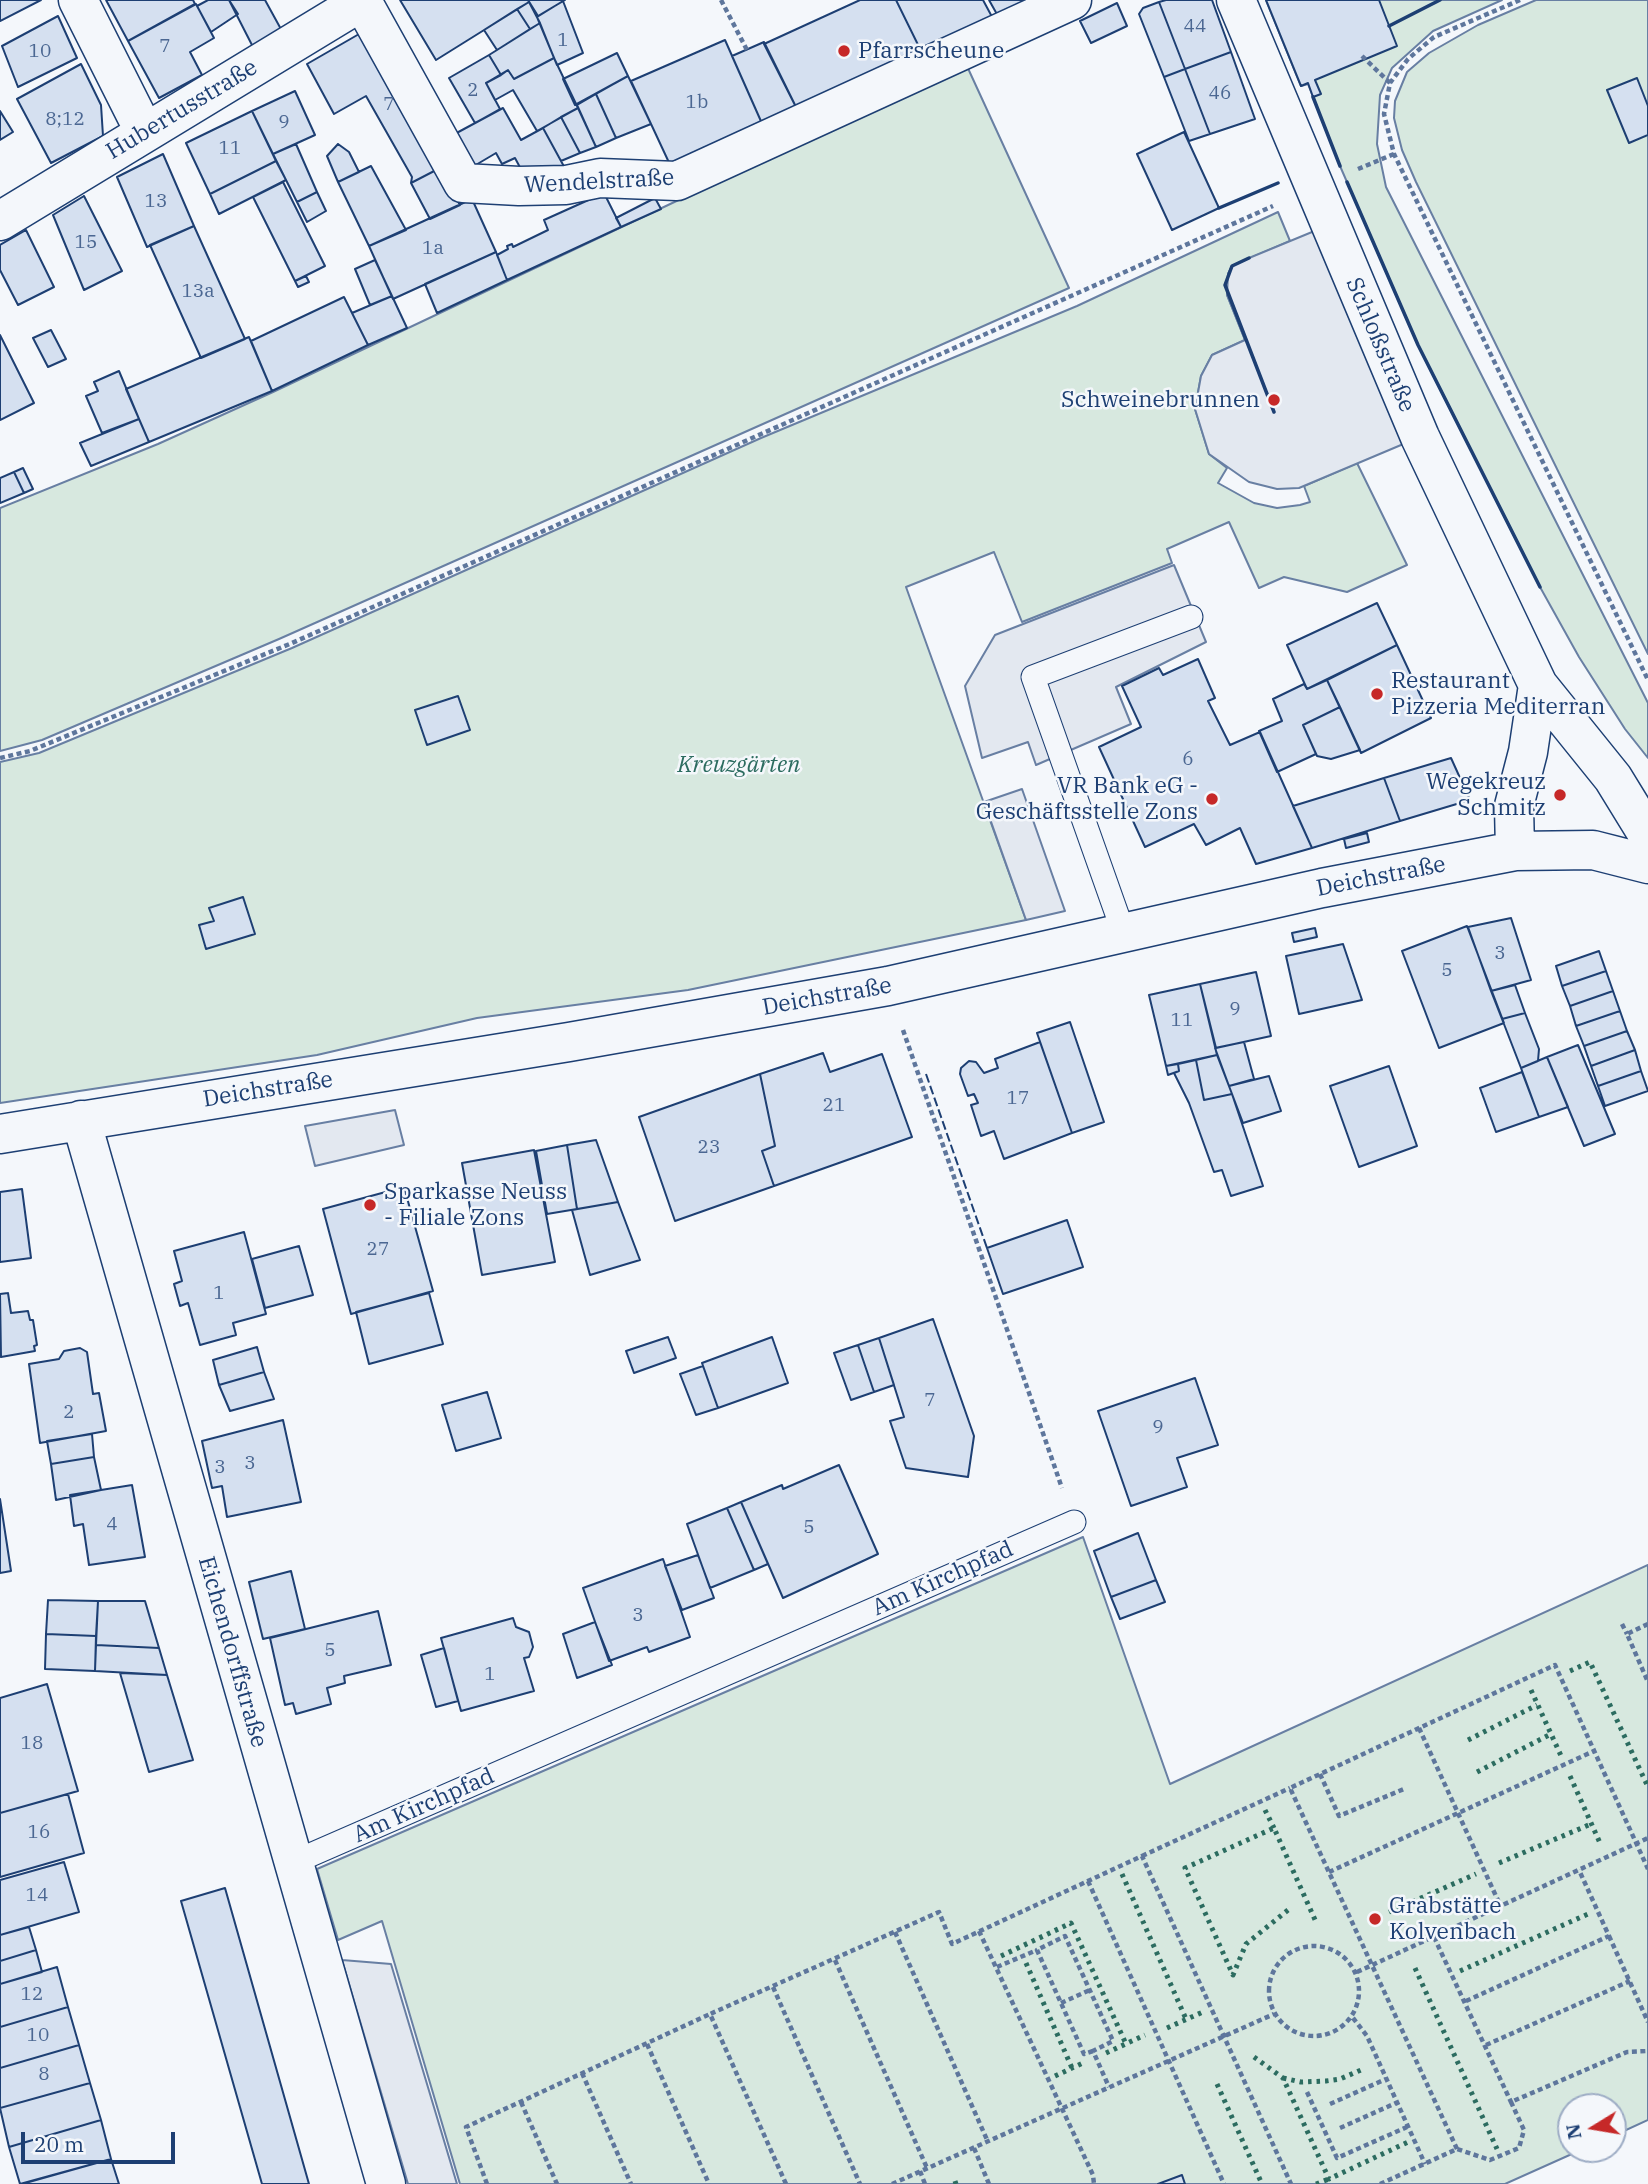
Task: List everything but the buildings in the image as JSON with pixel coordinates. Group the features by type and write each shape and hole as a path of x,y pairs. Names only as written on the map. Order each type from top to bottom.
{"street":[{"path":"78,0 145,133"},
{"name":"Wendelstraße","path":"363,1 463,184 519,186 566,185 600,178 677,181 1073,0"},
{"name":"Schloßstraße","path":"1236,0 1420,437 1538,685 1613,778 1648,835"},
{"name":"Hubertusstraße","path":"0,221 363,1"},
{"path":"1515,851 1514,806 1528,752 1538,685"},
{"name":"Deichstraße","path":"0,1134 569,1042 888,986 1322,888 1515,851 1593,850 1648,864"},
{"name":"Eichendorffstraße","path":"81,1120 386,2184"}],"lane":[{"path":"1124,934 1033,677 1191,617"},
{"name":"Am Kirchpfad","path":"292,1863 1074,1522"}],"path":[{"path":"721,0 747,50"},
{"path":"1520,0 1434,37 1408,59 1390,83 1384,114 1394,154 1648,680"},
{"path":"1362,56 1390,83"},
{"path":"1377,161 1394,154"},
{"path":"0,758 30,751 292,643 1313,188"},
{"path":"888,986 1074,1522"},
{"path":"1622,1624 1648,1682"},
{"path":"1627,1634 1648,1624"},
{"path":"487,2184 466,2127 939,1912 952,1944 1555,1665 1648,1870"},
{"path":"1419,1728 1501,1907"},
{"path":"1329,1872 1594,1751"},
{"path":"1320,1774 1339,1816 1404,1789"},
{"path":"1290,1788 1457,2149"},
{"path":"1357,1972 1648,1838"},
{"path":"1142,1856 1292,2184"},
{"path":"1579,1870 1648,2022"},
{"path":"1088,1881 1224,2184"},
{"path":"979,1931 1093,2175 1094,2184"},
{"path":"895,1932 988,2142"},
{"path":"997,1967 1065,1936 1113,2041 1084,2054 1037,1950"},
{"path":"1466,2001 1609,1936"},
{"path":"1380,2184 1457,2149 1490,2160 1519,2148 1524,2130 1434,1937"},
{"path":"1319,1945 1342,1953 1357,1972 1361,1995 1353,2018 1334,2033 1311,2037 1288,2029 1274,2014 1269,2001 1269,1987 1277,1964 1296,1949 1319,1945"},
{"path":"835,1960 927,2168"},
{"path":"1486,2045 1630,1981"},
{"path":"773,1987 860,2184"},
{"path":"1061,2003 1090,1990"},
{"path":"710,2014 786,2184"},
{"path":"892,2184 1274,2014"},
{"path":"1353,2018 1367,2036 1425,2164"},
{"path":"647,2043 709,2184"},
{"path":"1093,2051 1109,2087"},
{"path":"1511,2102 1627,2052 1648,2051"},
{"path":"582,2073 631,2184"},
{"path":"1330,2104 1385,2079"},
{"path":"1307,2092 1337,2158 1407,2127"},
{"path":"521,2102 557,2184"},
{"path":"1340,2128 1396,2103"},
{"path":"974,2148 989,2184"},
{"path":"920,2171 925,2184"}],"green space":[{"path":"1266,0 1502,0 1433,31 1392,68 1380,95 1377,144 1386,187 1648,703 1648,758 1625,729 1579,657 1540,587 1418,345 1340,166 1308,84 1301,86"},
{"path":"1536,0 1648,0 1648,654 1416,182 1402,150 1394,118 1395,101 1407,72 1429,53 1478,25"},
{"path":"966,64 1069,288 279,639 42,740 0,751 0,508 158,444 273,392"},
{"name":"Kreuzgärten","path":"1278,212 1290,241 1232,266 1228,274 1227,295 1245,340 1212,355 1201,376 1195,409 1209,454 1227,468 1218,483 1254,503 1277,508 1300,505 1310,502 1304,486 1357,463 1407,565 1347,592 1284,577 1259,588 1229,522 1167,549 1172,563 1022,622 994,552 906,587 1026,920 688,990 477,1018 317,1055 0,1103 0,762 39,753 292,648 761,438 1077,306"},
{"path":"1083,1537 1170,1784 1648,1565 1648,2120 1627,2130 1627,2093 1557,2093 1557,2161 1505,2184 460,2184 382,1921 338,1940 317,1869"}],"shaded area":[{"path":"1329,225 1420,437 1299,488 1277,489 1249,482 1209,454 1195,409 1201,376 1212,355 1245,340 1227,295 1228,274 1232,266"},
{"name":"VR Bank eG - Geschäftsstelle Zons","path":"1174,565 1206,642 1116,687 1131,724 1036,765 1028,742 982,758 965,686 995,635"},
{"path":"1022,789 1065,911 1026,920 984,802"},
{"path":"395,1110 404,1145 315,1166 305,1126"},
{"path":"342,1960 391,1964 457,2184 408,2184"}],"hedge":[{"path":"1570,1671 1590,1662 1648,1787"},
{"path":"1531,1690 1562,1758"},
{"path":"1468,1740 1537,1705"},
{"path":"1477,1772 1551,1734"},
{"path":"1570,1776 1600,1843"},
{"path":"1265,1810 1274,1828"},
{"path":"1499,1863 1591,1824"},
{"path":"1288,1910 1246,1944 1233,1975 1185,1868 1274,1828 1316,1922"},
{"path":"1122,1874 1186,2019"},
{"path":"1389,1912 1476,1874"},
{"path":"1460,1971 1588,1914"},
{"path":"1001,1956 1071,1923 1126,2044"},
{"path":"1026,1963 1072,2068"},
{"path":"1415,1968 1497,2149"},
{"path":"1167,2028 1205,2011"},
{"path":"1106,2053 1145,2035"},
{"path":"1254,2057 1283,2078 1329,2179 1408,2142"},
{"path":"1055,2076 1085,2062"},
{"path":"1283,2078 1301,2082 1326,2081 1340,2079 1361,2070"},
{"path":"1217,2084 1262,2184"},
{"path":"1316,2184 1329,2179"}],"fence":[{"path":"926,1074 987,1248"}],"wall":[{"path":"1389,26 1440,0"},
{"path":"1313,97 1340,166"},
{"path":"1347,182 1418,345 1540,587"},
{"path":"1219,208 1278,183"},
{"path":"1249,258 1232,266 1225,285 1274,412"}],"place":[{"name":"Pfarrscheune","path":"844,51"},
{"name":"Schweinebrunnen","path":"1274,400"},
{"name":"Restaurant Pizzeria Mediterran","path":"1377,694"},
{"name":"Wegekreuz Schmitz","path":"1560,795"},
{"name":"VR Bank eG - Geschäftsstelle Zons","path":"1212,799"},
{"name":"Sparkasse Neuss - Filiale Zons","path":"370,1205"},
{"name":"Grabstätte Kolvenbach","path":"1375,1919"}]}
